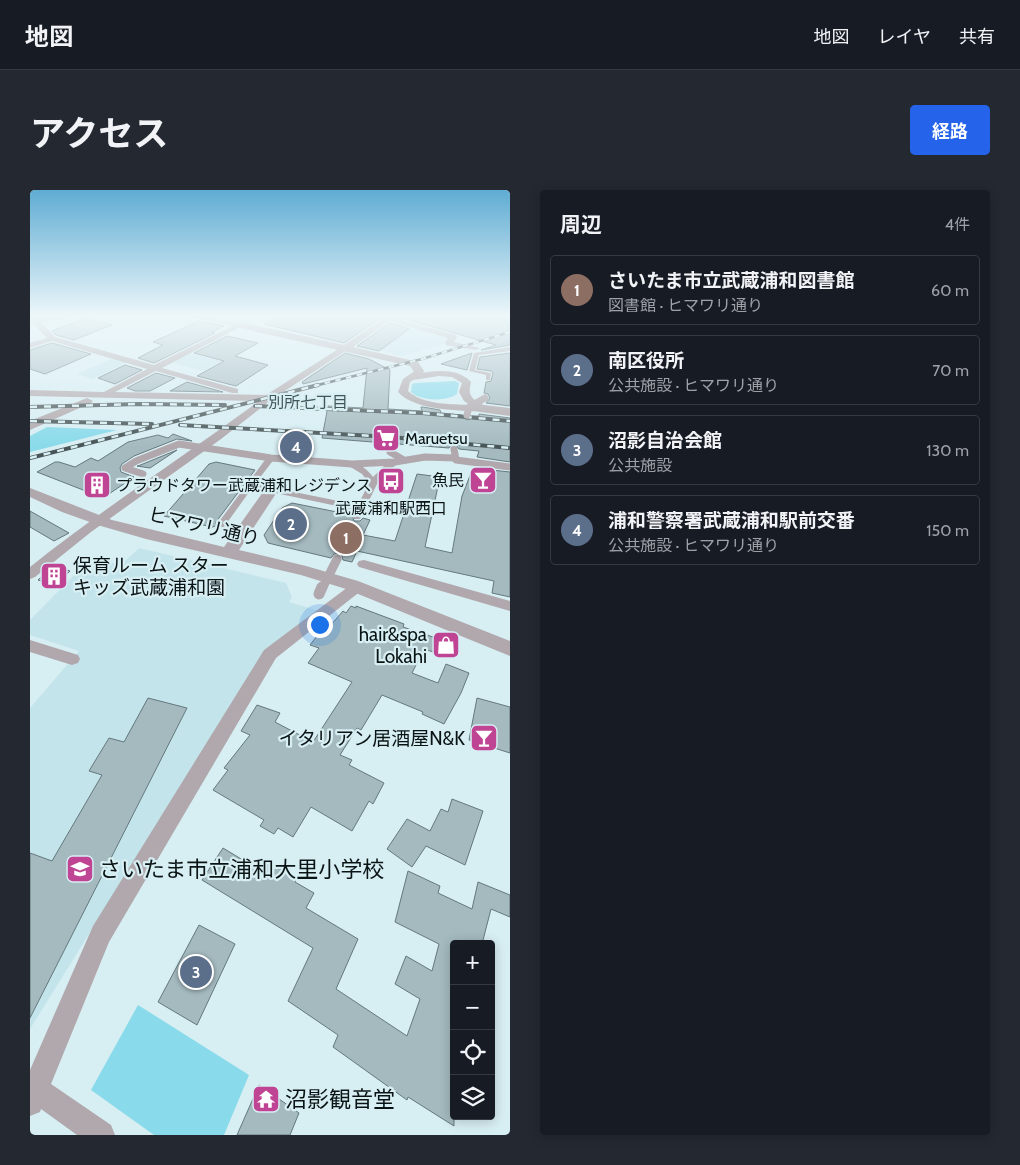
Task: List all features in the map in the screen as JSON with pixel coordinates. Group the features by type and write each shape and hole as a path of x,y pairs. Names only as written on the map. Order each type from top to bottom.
{"street":[{"path":"124,359 262,400"},
{"path":"30,426 106,393 173,359"},
{"path":"30,574 97,521 262,400 328,359"},
{"path":"385,359 456,376 465,380 467,384 464,394 449,400 407,397"},
{"path":"475,359 472,371 489,374 488,379"},
{"path":"416,368 403,388 404,394 407,397 425,402 482,400 510,412"},
{"path":"410,378 442,374"},
{"path":"30,393 106,393 262,400"},
{"path":"464,394 471,403 482,400"},
{"path":"30,400 262,400"},
{"path":"467,415 469,407 482,400"},
{"path":"143,474 125,468 136,461 179,444 271,458 352,464 400,461 425,457 455,458 456,460 510,466"},
{"path":"454,449 455,458"},
{"path":"390,452 400,461"},
{"path":"357,517 373,482 383,470 400,461 426,456 510,466"},
{"path":"221,525 271,458"},
{"path":"352,464 365,472 373,482"},
{"path":"250,485 361,508"},
{"name":"ヒマワリ通り","path":"30,492 62,508 97,521 149,536 229,552 345,582 510,649"},
{"path":"229,552 268,495"},
{"path":"300,505 305,496"},
{"path":"319,594 337,559"},
{"path":"364,564 510,606"},
{"path":"101,1135 32,1092 101,934 270,654 357,588"},
{"path":"30,646 72,659"}],"shaded area":[{"path":"111,359 128,362 93,379 77,374"},
{"path":"177,359 213,359 221,361 202,371 171,362"},
{"path":"455,381 459,383 457,394 452,397 427,399 411,392 412,384 415,383"},
{"path":"47,427 117,430 30,452 30,436"},
{"name":"さいたま市立浦和大里小学校","path":"139,548 286,583 292,597 289,602 319,611 265,650 30,1029 30,708 79,651 30,635 30,620 92,557 121,565"},
{"path":"138,1005 249,1075 224,1135 154,1135 91,1090"}],"building":[{"path":"30,359 79,359 45,374 30,369"},
{"path":"142,359 162,359 154,363"},
{"path":"217,359 246,359 268,365 236,386 197,376 224,361"},
{"path":"336,359 369,359 390,370 388,409 422,411 421,407 423,407 440,410 441,413 462,415 466,420 472,416 479,416 479,414 510,418 510,462 477,457 479,451 459,449 455,444 449,448 322,438 328,406 363,408 367,368 303,384 302,382"},
{"path":"455,359 470,359 467,370 441,364"},
{"path":"479,359 510,359 510,406 486,403 490,398 488,394 484,393 486,382 491,381 493,373 477,369"},
{"path":"125,365 142,370 115,384 98,378"},
{"path":"156,373 175,378 150,391 135,391 127,388"},
{"path":"187,382 223,392 170,391"},
{"path":"173,434 192,441 177,439 134,456 122,464 120,468 121,472 134,477 106,496 101,497 37,472 55,462 75,467 91,458 98,461 128,442 158,435 168,438"},
{"path":"177,450 150,468 137,466 138,466"},
{"path":"216,462 255,470 216,522 216,526 212,527 164,516 209,464"},
{"path":"473,468 510,472 510,597 492,593 494,581 357,551 352,562 343,560 339,553 334,554 331,558 268,543 264,535 282,508 292,503 352,515 354,521 360,521 363,518 370,520 363,535 395,541 417,474 440,477 425,547 452,553 462,496"},
{"path":"30,511 69,533 54,541 30,527"},
{"name":"保育ルーム スター キッズ武蔵浦和園","path":"53,566 70,571 56,585 38,580"},
{"path":"351,606 356,608 356,606 404,624 403,627 454,644 449,657 424,649 412,673 438,683 446,664 469,673 461,693 444,724 422,714 423,712 382,695 361,730 357,728 340,755 352,760 349,765 384,783 373,804 369,801 352,831 311,807 293,837 278,828 274,834 260,826 264,820 213,790 228,770 224,768 250,735 241,731 257,705 280,713 275,722 313,742 352,682 308,663 319,648 310,645 326,624 330,626 343,611 346,613"},
{"path":"148,698 187,708 30,1018 30,853 52,861 102,775 89,771 109,738 124,742"},
{"path":"477,698 510,707 510,753 469,740"},
{"path":"452,799 483,811 465,865 426,846 412,867 387,849 407,819 430,831 441,809 448,812"},
{"path":"223,848 261,871 267,861 296,879 295,882 314,893 306,908 358,939 336,989 407,1036 420,999 395,984 406,956 432,971 439,944 395,922 408,871 440,886 438,893 472,909 478,882 510,895 510,917 491,909 483,940 450,940 450,1120 454,1120 454,1126 408,1097 407,1100 333,1047 338,1035 288,1001 313,948 202,880"},
{"path":"199,925 235,944 197,1025 158,1002"},
{"name":"沼影観音堂","path":"259,1085 299,1113 290,1135 237,1135"}],"railway":[{"path":"318,385 422,359"},
{"path":"30,458 318,385"},
{"path":"314,386 318,385"},
{"path":"30,407 138,404 225,405"},
{"path":"255,406 422,413 510,421"},
{"path":"30,421 152,424"},
{"path":"180,425 391,437 510,448"}],"place":[{"name":"Maruetsu","path":"386,438"},
{"name":"浦和警察署武蔵浦和駅前交番","path":"296,447"},
{"name":"魚民","path":"483,480"},
{"name":"武蔵浦和駅西口","path":"391,481"},
{"name":"プラウドタワー武蔵浦和レジデンス","path":"97,485"},
{"name":"南区役所","path":"291,524"},
{"name":"さいたま市立武蔵浦和図書館","path":"346,538"},
{"name":"保育ルーム スター キッズ武蔵浦和園","path":"54,576"},
{"name":"hair&spa Lokahi","path":"446,645"},
{"name":"イタリアン居酒屋N&K","path":"484,738"},
{"name":"さいたま市立浦和大里小学校","path":"80,869"},
{"name":"沼影自治会館","path":"196,972"},
{"name":"沼影観音堂","path":"266,1099"}],"district":[{"name":"別所七丁目","path":"308,402"}]}
